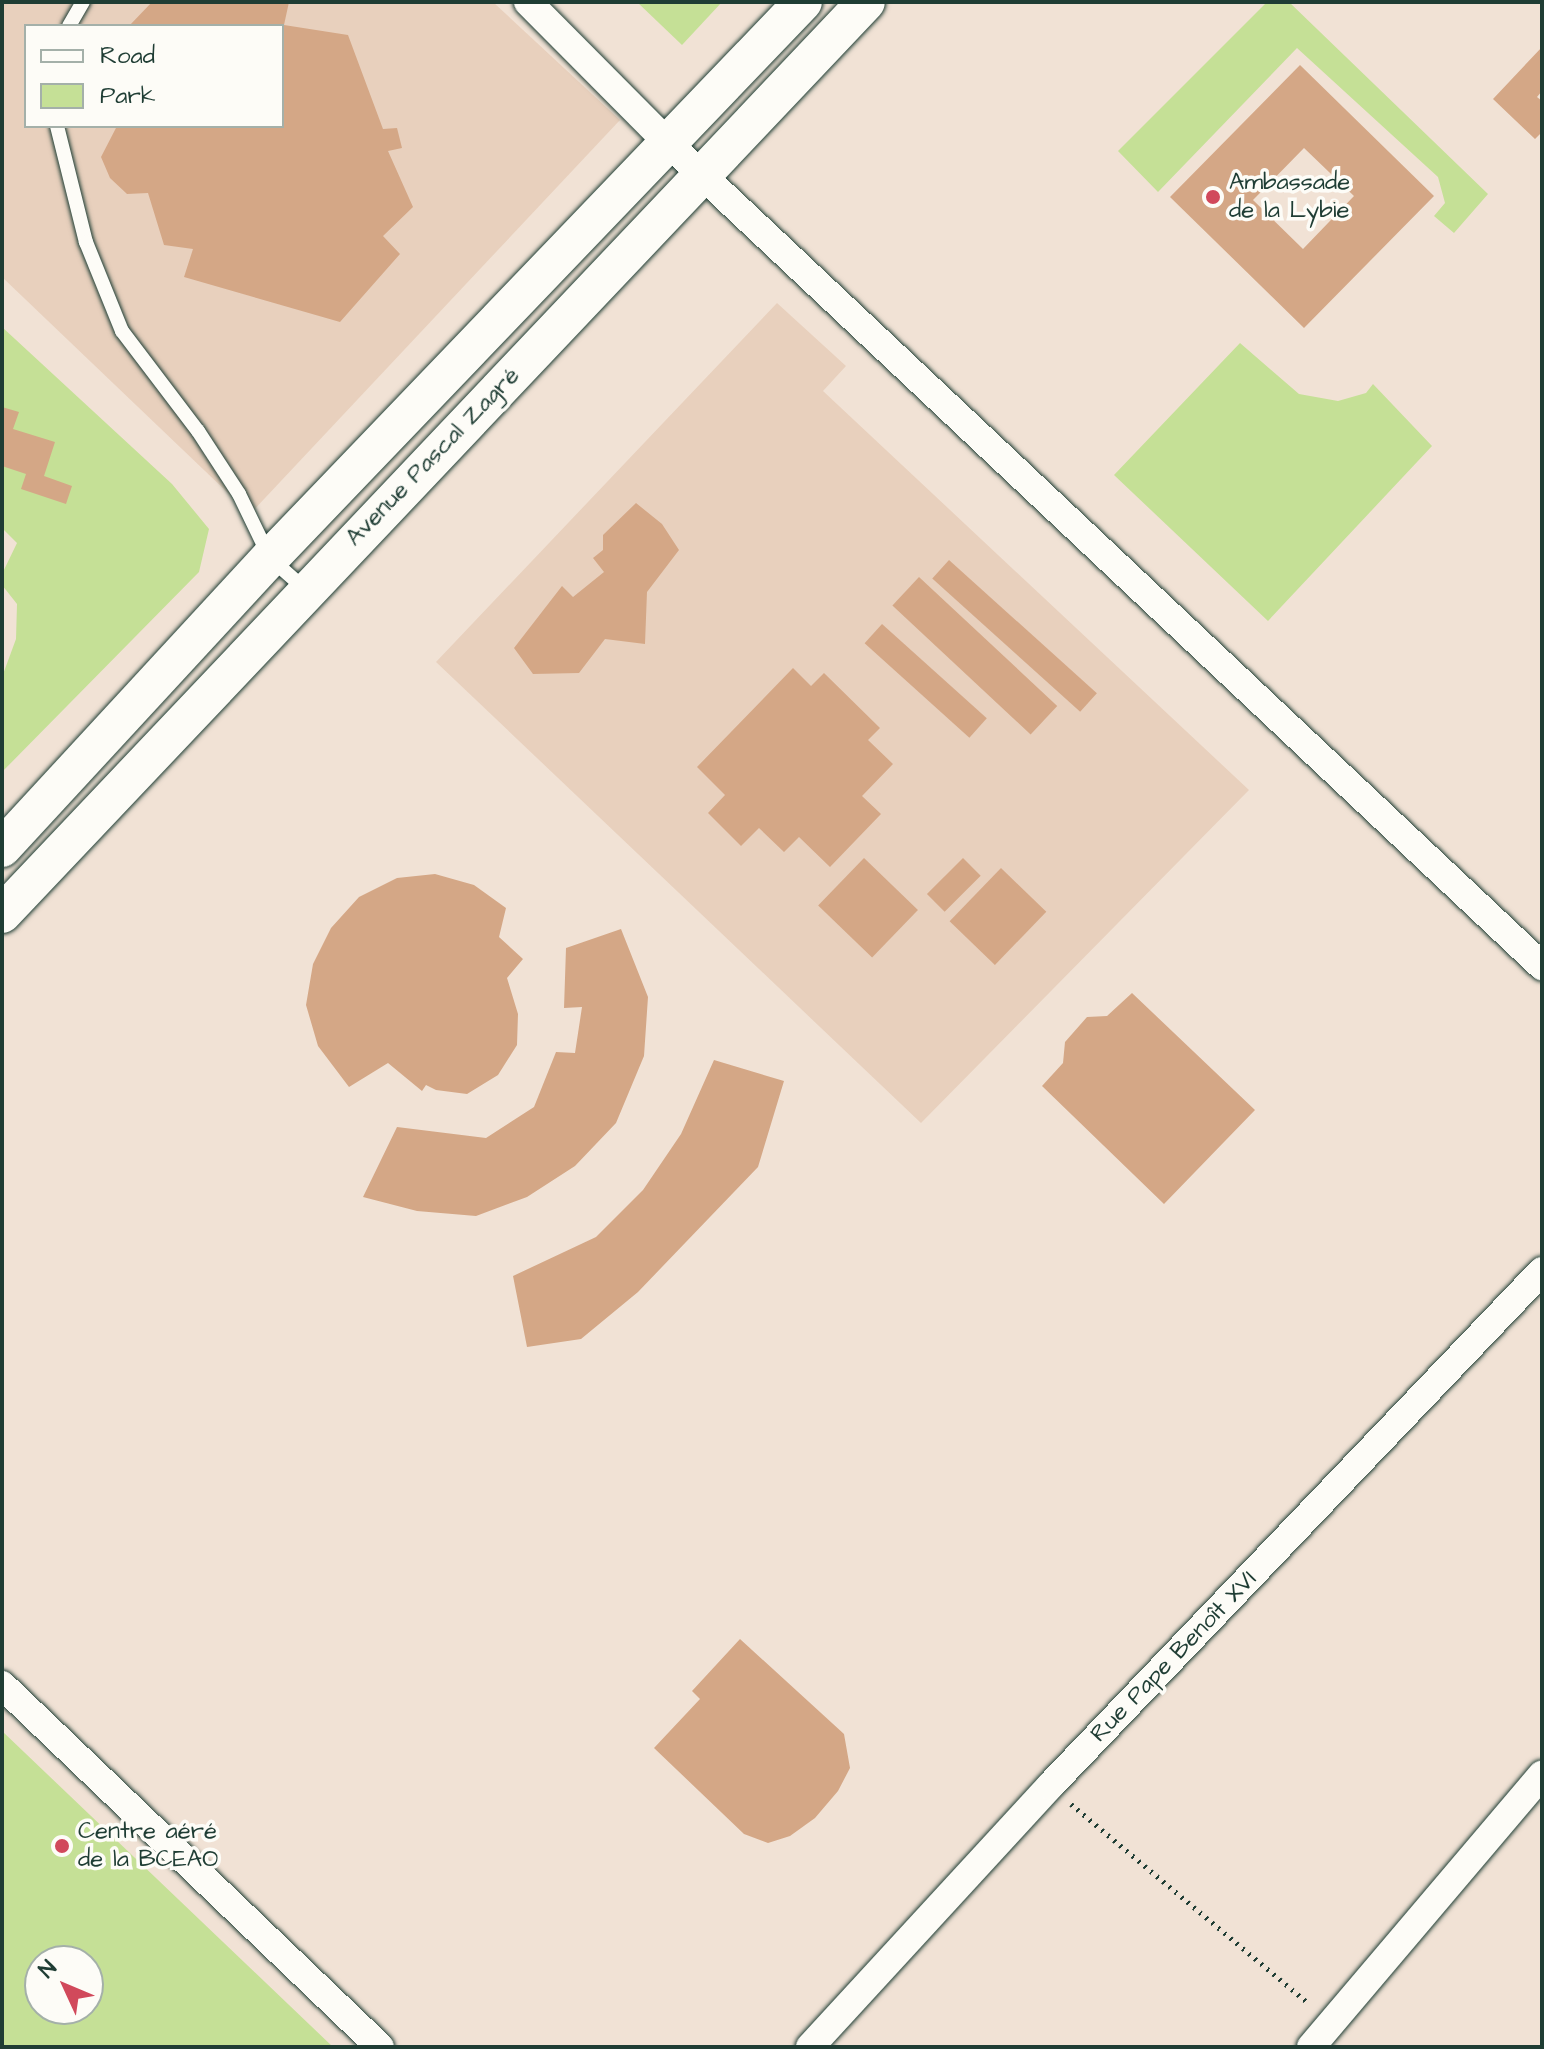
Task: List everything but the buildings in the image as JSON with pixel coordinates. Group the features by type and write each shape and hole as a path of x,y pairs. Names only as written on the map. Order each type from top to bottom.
{"main road":[{"name":"Avenue Pascal Zagré","path":"2,848 270,558 803,2"},
{"name":"Avenue Pascal Zagré","path":"2,914 866,2"}],"street":[{"path":"528,2 668,143 1542,966"},
{"name":"Rue Pape Benoît XVI","path":"810,2047 1050,1786 1542,1271"},
{"path":"2,1685 380,2047"},
{"path":"1311,2047 1542,1775"}],"lane":[{"path":"70,24 83,2"},
{"path":"58,128 86,242 122,331 231,481 270,558 306,590"}],"path":[{"path":"1050,1786 1333,2024"}],"shaded area":[{"path":"2,2 493,2 620,120 250,514 2,277"},
{"path":"777,303 846,366 823,391 1249,790 921,1123 436,662"}],"green space":[{"path":"637,2 722,2 682,45"},
{"path":"1267,2 1289,2 1488,194 1454,233 1434,216 1445,203 1438,177 1297,48 1158,192 1118,151"},
{"path":"2,327 172,484 209,529 199,572 2,772 2,677 16,639 17,604 2,585 2,574 17,543 2,528"},
{"path":"1240,343 1299,394 1338,401 1366,393 1373,384 1432,446 1268,621 1114,475"},
{"name":"Centre aéré de la BCEAO","path":"2,1731 333,2047 2,2047"}],"place":[{"name":"Ambassade de la Lybie","path":"1213,197"},
{"name":"Centre aéré de la BCEAO","path":"62,1846"}]}
